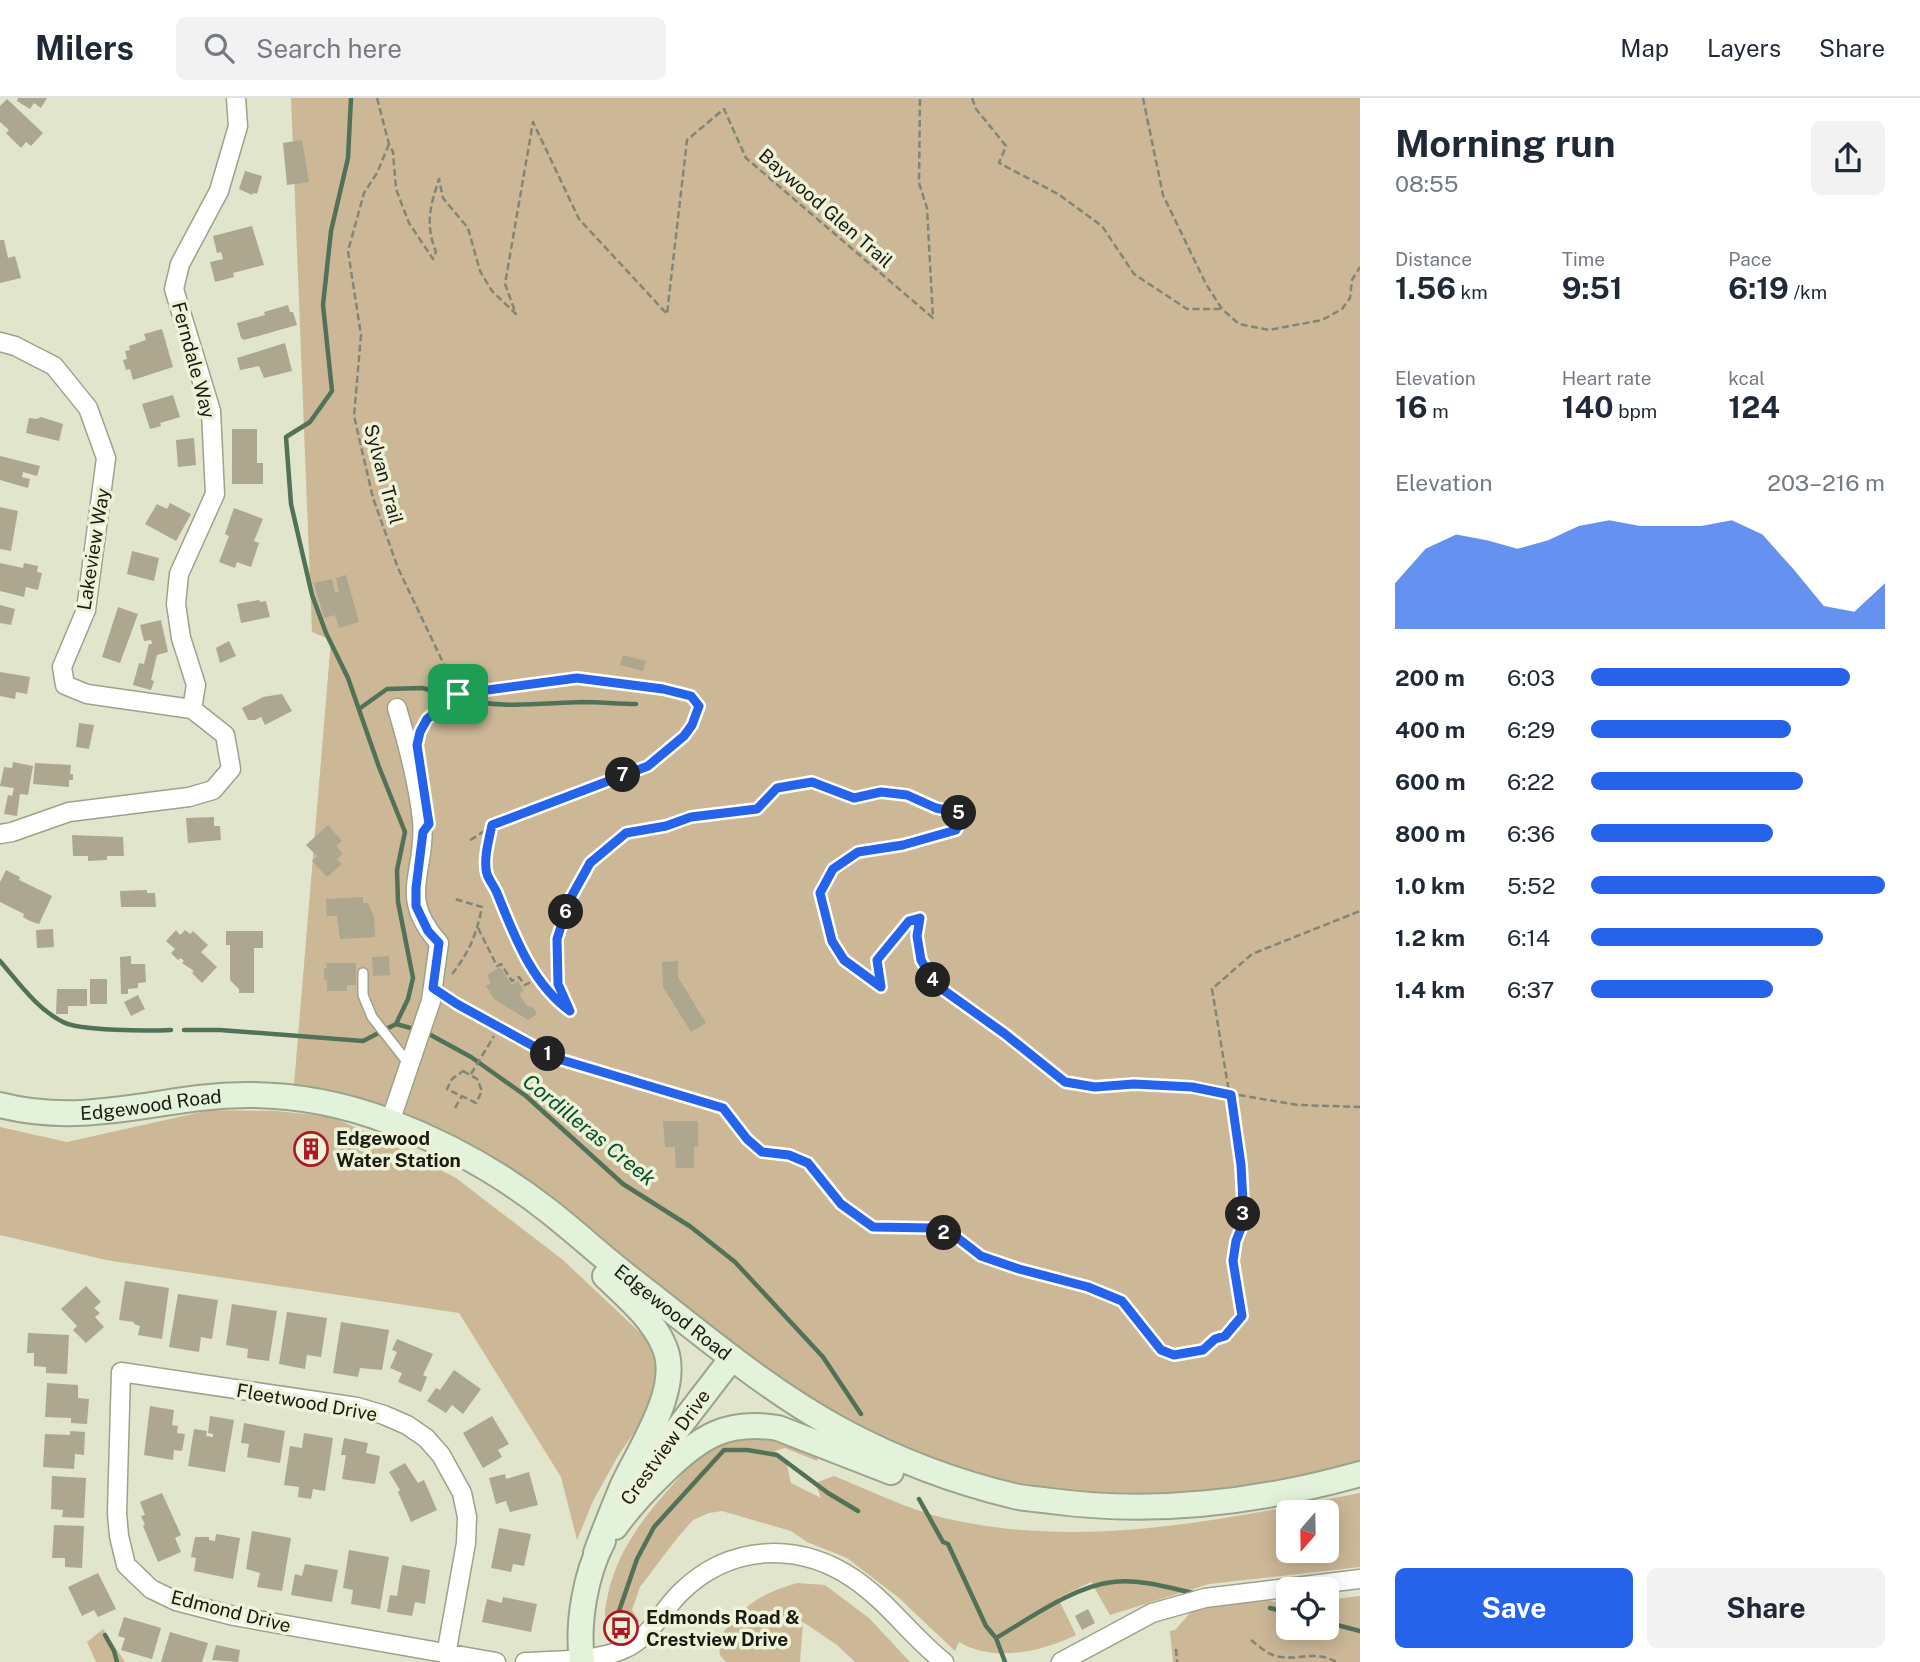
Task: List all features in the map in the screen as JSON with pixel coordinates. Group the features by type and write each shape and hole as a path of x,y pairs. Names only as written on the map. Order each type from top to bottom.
{"main road":[{"name":"Edgewood Road","path":"0,1105 39,1113 101,1113 199,1098 262,1094 325,1102 390,1122 471,1160 549,1211 592,1249 732,1358 803,1407 883,1451 930,1470 1016,1497 1085,1506 1159,1507 1236,1500 1360,1474"},
{"path":"471,1160 613,1284 645,1318 664,1346 669,1372 664,1399 623,1486 596,1553"},
{"name":"Crestview Drive","path":"582,1660 585,1602 596,1553 631,1489 732,1358"},
{"path":"596,1553 626,1511 678,1458 710,1434 742,1426 778,1428 892,1473 946,1488 1016,1497"}],"street":[{"name":"Ferndale Way","path":"192,709 196,685 181,638 176,604 179,574 215,494 211,411 174,289 180,264 219,191 238,127 236,98"},
{"name":"Lakeview Way","path":"0,342 15,346 54,366 88,408 106,458 86,610 62,667 65,685 88,694 192,709"},
{"path":"390,1122 405,1057 434,994 439,943 428,931 416,906 423,841 421,811 409,748 397,708"},
{"path":"0,834 69,812 189,797 213,790 231,769 225,735 192,709"},
{"name":"Fleetwood Drive","path":"121,1372 357,1407 407,1425 426,1438 441,1455 462,1493 467,1517 466,1543 446,1655"},
{"name":"Edmond Drive","path":"121,1372 117,1513 119,1536 126,1565 151,1589 176,1601 234,1616 496,1662"},
{"path":"525,1662 582,1660 623,1650 642,1639 680,1594 703,1575 729,1561 758,1553 786,1552 823,1561 855,1579 887,1605 944,1662"},
{"path":"1061,1662 1152,1613 1205,1598 1360,1579"}],"lane":[{"path":"363,973 363,995 372,1017 405,1057"},
{"path":"434,994 555,1058 723,1108"}],"path":[{"path":"377,98 389,144"},
{"name":"Baywood Glen Trail","path":"389,144 393,152 396,189 409,223 433,259 436,251 429,233 430,207 439,179 443,198 468,228 480,271 492,290 516,314 505,284 533,122 579,219 667,314 687,140 724,109 746,158 933,318 927,208 919,183 920,98"},
{"path":"972,98 976,109 1006,146 999,163 1058,194 1102,226 1134,274 1187,309 1222,309"},
{"path":"1143,98 1163,195 1206,284 1222,309 1239,324 1269,330 1322,320 1342,309 1350,298 1352,280 1360,267"},
{"name":"Sylvan Trail","path":"389,144 377,173 364,193 348,251 361,335 354,416 373,498 398,569 458,694"},
{"path":"420,732 427,719 458,694 577,678 663,689 691,696 699,706 692,725 684,736 648,766 492,825 469,841"},
{"path":"492,825 486,873 496,890 510,928 538,977 555,1000 570,1011 558,984 557,939 569,901 590,863 626,833 666,826 691,817 757,809 777,788 812,782 854,798 881,792 907,795 936,808 964,814 956,830 903,845 858,852 833,869 820,893 832,941 844,960 881,987 877,960 909,921 920,918 917,936 921,960 935,984 1005,1034 1065,1082 1095,1087 1134,1084 1192,1087 1298,1105 1360,1107"},
{"path":"434,994 462,961 478,928 482,907 455,899"},
{"path":"723,1108 747,1139 762,1152 789,1155 808,1163 841,1204 873,1227 932,1228 959,1239 981,1256 1088,1287 1122,1301 1161,1350 1174,1355 1203,1350 1215,1339 1225,1336 1242,1316 1233,1261 1236,1241 1244,1221 1241,1165 1212,989 1252,954 1360,911"},
{"path":"478,928 497,966 501,964 512,981 519,976 525,985 538,977"},
{"path":"471,1074 493,1037"},
{"path":"463,1071 471,1074 477,1079 482,1091 476,1103 447,1089 456,1074 463,1071"},
{"path":"455,1108 462,1096"},
{"path":"1251,1640 1266,1652 1280,1657 1313,1655 1337,1662"},
{"path":"1176,1649 1177,1662"}],"shaded area":[{"path":"291,98 1360,98 1360,1474 1085,1506 883,1451 471,1160 293,1097 331,640 312,632"},
{"path":"210,1110 277,1111 332,1117 456,1178 563,1260 650,1342 658,1384 646,1415 618,1456 593,1501 577,1540 561,1477 459,1313 106,1260 0,1235 0,1127 67,1142"},
{"path":"764,1435 818,1456 817,1461 785,1448 775,1451 787,1465 791,1483 821,1498 815,1483 834,1476 933,1515 1000,1528 1052,1532 1103,1531 1206,1521 1276,1508 1276,1563 1339,1563 1339,1500 1322,1500 1360,1493 1360,1567 1209,1584 1110,1615 1091,1582 1058,1598 1076,1635 1047,1646 1016,1653 986,1652 959,1642 955,1651 899,1598 847,1558 807,1542 791,1531 722,1511 693,1520 640,1587 632,1610 639,1621 627,1631 620,1633 612,1630 605,1615 611,1582 625,1549 643,1520 703,1452 740,1438"},
{"path":"797,1583 825,1585 869,1618 910,1662 855,1662 837,1645 803,1622 800,1662 726,1662 720,1655 718,1639 735,1618 761,1597"},
{"path":"1212,1588 1276,1602 1276,1640 1339,1640 1339,1599 1360,1596 1360,1662 1173,1662 1170,1631 1175,1630"},
{"path":"103,1629 125,1662 96,1662 87,1642"}],"building":[{"path":"18,98 47,98 41,108 34,103 30,109 17,101"},
{"path":"7,99 43,133 31,146 26,142 21,148 6,133 9,130 0,122 0,106"},
{"path":"302,140 309,182 287,185 283,143"},
{"path":"245,171 262,176 257,194 252,195 239,189"},
{"path":"252,226 264,265 233,273 234,277 215,282 210,262 223,259 221,252 217,253 213,236"},
{"path":"0,240 4,240 8,258 15,256 21,278 0,283"},
{"path":"288,305 297,325 244,340 241,338 237,323"},
{"path":"162,329 173,367 133,380 130,369 126,370 123,360 127,359 125,351 130,350 129,346 146,340 144,334"},
{"path":"285,343 292,371 264,378 259,366 240,370 237,358"},
{"path":"173,395 180,417 150,429 142,404"},
{"path":"41,417 63,424 59,441 26,433 29,418"},
{"path":"232,429 257,429 257,463 263,463 263,484 232,484"},
{"path":"194,438 196,465 178,467 176,440"},
{"path":"0,456 40,466 37,476 23,472 22,477 30,479 28,488 0,480"},
{"path":"170,503 191,514 176,541 145,524 157,504 167,509"},
{"path":"0,507 18,511 11,551 0,549"},
{"path":"234,508 263,519 254,541 259,543 251,567 237,562 235,568 219,562 229,536 225,534"},
{"path":"132,551 159,558 154,581 127,574"},
{"path":"0,563 23,568 24,563 38,566 37,572 42,573 38,590 26,587 24,597 0,591"},
{"path":"346,575 359,622 339,628 335,615 324,618 314,583 332,579 335,593 339,592 336,578"},
{"path":"266,601 270,617 241,623 237,604"},
{"path":"0,605 15,609 11,625 0,623"},
{"path":"118,607 138,614 120,663 102,657"},
{"path":"161,620 168,652 157,655 151,690 133,685 139,663 144,664 149,644 152,644 151,640 144,641 140,625"},
{"path":"229,641 236,656 220,663 216,648"},
{"path":"623,655 646,661 643,671 620,665"},
{"path":"0,672 30,677 27,694 16,692 15,699 0,696"},
{"path":"282,694 292,711 265,725 261,717 248,720 242,708 263,697"},
{"path":"79,723 94,725 89,749 76,747"},
{"path":"13,762 33,766 28,795 20,794 17,816 4,814 8,795 12,796 14,788 0,786 4,767 12,768"},
{"path":"35,763 71,765 70,774 73,774 73,780 69,780 69,787 33,784"},
{"path":"214,817 214,826 220,826 221,840 188,843 186,818"},
{"path":"328,825 342,841 336,846 343,854 337,859 342,864 327,877 312,861 317,856 306,845"},
{"path":"72,835 123,837 124,856 107,856 107,860 88,861 88,856 73,856"},
{"path":"6,870 20,877 19,880 52,896 39,924 0,902 0,882"},
{"path":"147,890 147,893 155,893 156,907 121,907 120,891"},
{"path":"363,897 363,903 368,903 374,916 375,937 340,939 337,916 327,916 326,899"},
{"path":"53,929 54,947 37,948 36,930"},
{"path":"176,930 180,935 185,930 190,934 193,931 208,945 201,952 217,967 202,983 192,973 194,971 182,963 184,961 181,958 178,960 171,953 175,949 166,941"},
{"path":"226,931 263,931 263,948 254,948 254,993 239,993 239,989 230,980 230,945 226,945"},
{"path":"131,956 131,964 145,964 146,982 138,983 138,988 128,989 128,994 121,994 120,957"},
{"path":"389,956 390,975 373,976 372,957"},
{"path":"678,961 678,977 706,1023 691,1032 663,987 662,962"},
{"path":"326,963 356,963 356,985 347,985 347,991 327,991 327,980 324,980"},
{"path":"500,967 512,985 518,981 524,991 519,994 537,1014 528,1020 494,999 486,986 491,983 487,975"},
{"path":"90,979 107,979 107,1004 90,1004"},
{"path":"57,989 87,989 87,1006 68,1006 68,1014 56,1014"},
{"path":"138,995 145,1009 131,1016 124,1002"},
{"path":"663,1121 698,1121 698,1147 694,1147 694,1168 676,1168 675,1147 665,1147"},
{"name":"Edgewood Water Station","path":"312,1141 313,1144 324,1144 325,1153 298,1155 298,1142"},
{"path":"125,1281 169,1288 162,1339 138,1335 140,1326 134,1322 119,1320"},
{"path":"86,1286 101,1302 94,1308 100,1313 95,1317 104,1327 86,1343 73,1330 77,1326 61,1309"},
{"path":"178,1294 218,1300 212,1339 201,1337 199,1352 169,1347"},
{"path":"232,1304 277,1311 269,1361 247,1358 248,1349 226,1345"},
{"path":"287,1312 327,1318 321,1357 307,1355 305,1369 279,1364"},
{"path":"341,1322 389,1330 382,1370 360,1368 358,1377 333,1373"},
{"path":"28,1333 69,1335 67,1374 46,1373 46,1367 34,1366 34,1353 27,1353"},
{"path":"397,1339 433,1354 423,1375 427,1377 421,1392 398,1382 402,1373 390,1368 397,1352 392,1350"},
{"path":"454,1370 481,1389 463,1414 452,1405 446,1413 427,1401 436,1388 440,1390"},
{"path":"47,1383 78,1385 78,1398 89,1399 87,1424 71,1423 71,1418 45,1417"},
{"path":"150,1406 174,1410 172,1425 178,1426 177,1433 185,1434 182,1451 174,1450 173,1460 144,1455"},
{"path":"210,1416 234,1420 225,1472 188,1466 194,1429 207,1431 206,1436 213,1437 213,1434 208,1433"},
{"path":"492,1416 509,1444 498,1450 502,1457 483,1468 463,1433"},
{"path":"244,1423 285,1431 280,1463 247,1457 249,1444 241,1443"},
{"path":"70,1431 85,1432 84,1455 75,1454 74,1469 43,1467 45,1434 70,1435"},
{"path":"304,1433 333,1438 325,1491 313,1489 311,1499 298,1497 299,1487 284,1485 290,1446 302,1448"},
{"path":"344,1438 368,1443 366,1453 380,1456 375,1484 342,1479 346,1455 341,1455"},
{"path":"405,1463 418,1483 424,1480 437,1510 411,1522 398,1492 400,1490 389,1472"},
{"path":"529,1472 538,1505 510,1512 506,1501 496,1504 489,1478 505,1474 506,1479"},
{"path":"52,1476 86,1478 84,1518 62,1517 63,1510 51,1509"},
{"path":"162,1493 181,1535 175,1538 181,1552 158,1562 143,1526 145,1525 141,1516 145,1515 140,1502"},
{"path":"54,1525 84,1526 82,1568 65,1567 65,1558 52,1558"},
{"path":"499,1528 531,1534 524,1566 513,1564 511,1572 491,1568"},
{"path":"252,1531 291,1538 282,1591 257,1587 260,1573 246,1569"},
{"path":"216,1534 240,1538 233,1579 194,1571 196,1558 191,1557 195,1537 209,1537 209,1540 215,1541"},
{"path":"349,1550 389,1557 380,1609 351,1604 353,1590 343,1588"},
{"path":"305,1564 338,1570 332,1602 291,1595 295,1574 302,1576"},
{"path":"402,1565 430,1570 425,1604 415,1602 412,1616 387,1612 390,1595 397,1596"},
{"path":"98,1573 116,1609 98,1617 94,1610 82,1616 68,1587"},
{"path":"503,1597 537,1604 531,1632 482,1622 487,1599 502,1603"},
{"path":"1088,1609 1095,1623 1082,1630 1075,1616"},
{"path":"124,1617 161,1628 152,1659 121,1650 125,1638 118,1636"},
{"path":"170,1632 208,1643 202,1662 161,1662"},
{"path":"216,1645 240,1650 238,1662 212,1660"}],"waterway":[{"path":"351,98 348,158 331,231 323,305 332,391 310,422 286,437 291,504 312,595 326,633 348,678 405,832 397,870 398,902 413,978 408,999 396,1024"},
{"path":"359,709 387,689 422,688 446,694"},
{"path":"463,699 508,705 582,702 636,704"},
{"name":"Cordilleras Creek","path":"0,961 37,1003 63,1022 99,1029 171,1030"},
{"name":"Cordilleras Creek","path":"184,1030 220,1030 363,1041 396,1024 418,1030"},
{"name":"Cordilleras Creek","path":"427,1033 471,1057 526,1096 623,1184 691,1227 735,1262 823,1357 861,1414"},
{"path":"619,1611 637,1559 654,1527 724,1450 747,1450 777,1455 828,1493 858,1511"},
{"name":"Cordilleras Creek","path":"919,1499 943,1542 948,1544 986,1626 996,1638 1005,1662"},
{"name":"Cordilleras Creek","path":"996,1638 1052,1604 1098,1585 1133,1582 1193,1593"},
{"name":"Cordilleras Creek","path":"1270,1608 1276,1610"},
{"name":"Cordilleras Creek","path":"1339,1625 1360,1631"},
{"path":"105,1635 117,1662"}],"place":[{"name":"Edgewood Water Station","path":"311,1149"},
{"name":"Edmonds Road & Crestview Drive","path":"621,1628"}],"route":[{"path":"577,678 663,689 691,696 699,706 692,725 684,736 648,766 492,825 486,873 496,890 510,928 544,987 570,1011 558,984 557,939 569,901 590,863 626,833 666,826 691,817 757,809 777,788 812,782 854,798 881,792 907,795 936,808 964,814 956,830 903,845 858,852 833,869 820,893 832,941 844,960 881,987 877,960 909,921 920,918 917,936 921,960 935,984 1005,1034 1065,1082 1095,1087 1134,1084 1192,1087 1231,1095 1241,1165 1244,1221 1236,1241 1233,1261 1242,1316 1225,1336 1215,1339 1203,1350 1174,1355 1161,1350 1122,1301 1088,1287 981,1256 959,1239 932,1228 873,1227 841,1204 808,1163 789,1155 762,1152 747,1139 723,1108 555,1058 433,988 439,943 419,917 416,906 423,832 429,824 417,745 427,719 458,694 577,678"}]}
